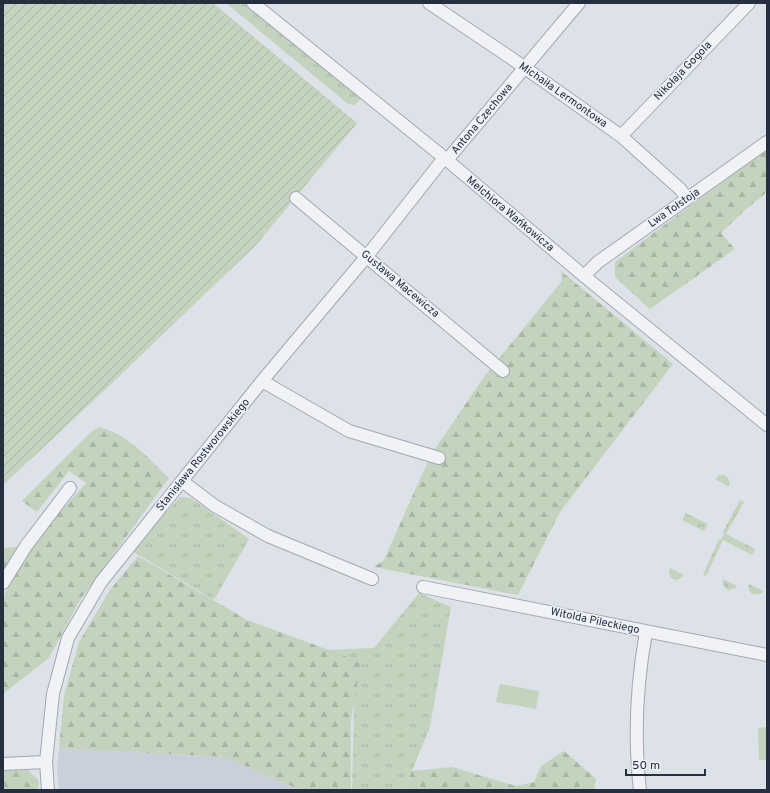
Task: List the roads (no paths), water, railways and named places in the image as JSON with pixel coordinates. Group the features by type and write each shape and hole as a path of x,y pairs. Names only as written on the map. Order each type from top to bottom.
{"street":[{"name":"Melchiora Wańkowicza","path":"253,3 445,159 584,276 767,425"},
{"name":"Michaiła Lermontowa","path":"429,3 525,68 621,136 688,198"},
{"name":"Antona Czechowa","path":"445,159 525,68 579,3"},
{"name":"Nikołaja Gogola","path":"621,136 747,5"},
{"name":"Lwa Tołstoja","path":"584,276 598,262 767,142"},
{"name":"Stanisława Rostworowskiego","path":"48,790 46,762 53,694 68,638 101,582 262,382 367,256 445,159"},
{"name":"Gustawa Macewicza","path":"296,198 503,371"},
{"path":"262,382 349,431 439,458"},
{"path":"182,481 215,506 268,536 372,579"},
{"path":"3,583 26,546 70,488"},
{"name":"Witolda Pileckiego","path":"423,587 646,632 767,654"},
{"path":"640,790 637,742 642,651 646,632"},
{"path":"3,764 46,762"}]}
